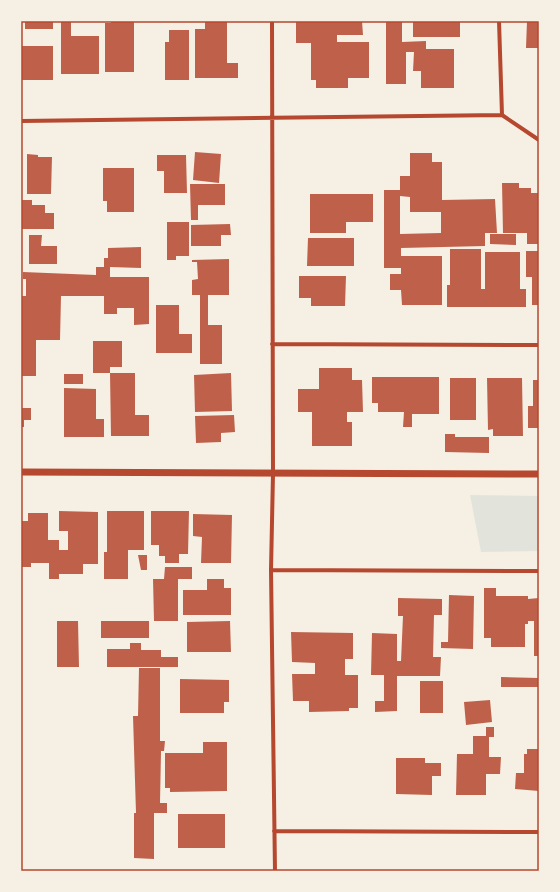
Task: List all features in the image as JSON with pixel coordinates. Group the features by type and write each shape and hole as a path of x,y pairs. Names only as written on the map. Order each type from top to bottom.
{"street":[{"path":"272,21 273,474 271,570 275,871"},
{"path":"499,21 502,115"},
{"path":"21,121 502,115 539,140"},
{"path":"272,344 539,345"},
{"path":"21,472 539,474"},
{"path":"271,570 539,571"},
{"path":"274,831 539,832"}],"shaded area":[{"path":"470,495 539,496 539,551 481,552"}],"building":[{"path":"25,21 53,21 53,29 25,29"},
{"path":"61,21 71,21 71,36 99,36 99,74 61,74"},
{"path":"111,21 134,21 134,72 105,72 105,23 111,23"},
{"path":"205,21 227,21 227,63 238,63 238,78 195,78 195,29 205,29"},
{"path":"296,21 362,21 363,35 337,35 337,42 369,42 369,78 348,78 348,88 316,88 316,80 311,80 311,43 296,43"},
{"path":"386,21 402,21 402,42 426,41 426,49 454,49 454,88 421,88 421,71 413,71 414,52 406,52 406,84 386,84"},
{"path":"413,21 460,21 460,37 413,37"},
{"path":"527,21 539,21 539,48 526,48"},
{"path":"169,30 189,30 189,80 165,80 165,42 169,42"},
{"path":"22,46 53,46 53,80 21,80"},
{"path":"195,152 221,154 219,183 193,180"},
{"path":"410,153 432,153 432,162 442,162 442,200 495,199 497,233 485,233 485,246 401,248 401,256 442,256 442,305 402,305 401,290 390,290 390,274 401,274 401,268 384,268 384,190 400,190 400,176 410,176","holes":["400,196 410,197 410,212 441,212 441,233 400,234"]},
{"path":"27,154 38,155 38,157 52,157 51,194 27,194"},
{"path":"157,155 186,155 187,193 164,193 164,171 157,171"},
{"path":"103,168 134,168 134,212 107,212 107,201 103,201"},
{"path":"502,183 519,183 519,188 531,188 531,193 539,193 539,244 527,244 527,233 503,233"},
{"path":"190,184 225,184 225,205 198,205 198,220 191,220"},
{"path":"310,194 373,194 373,222 346,222 346,233 310,233"},
{"path":"21,200 32,200 32,205 45,205 45,213 54,213 54,229 21,229"},
{"path":"167,222 189,222 189,256 176,256 176,260 167,260"},
{"path":"230,224 231,235 221,235 221,246 191,246 191,225"},
{"path":"490,234 516,234 516,245 490,244"},
{"path":"29,235 42,235 41,246 57,246 57,264 29,264"},
{"path":"308,238 354,238 354,266 307,266"},
{"path":"141,247 141,268 110,267 110,277 149,277 149,324 134,325 134,308 117,308 117,314 104,314 104,296 61,296 60,340 36,340 36,376 21,376 21,296 26,296 26,279 23,279 23,272 96,275 96,267 104,267 104,258 108,258 108,248"},
{"path":"450,249 481,249 481,289 485,289 485,252 520,252 520,289 526,289 526,307 447,307 447,285 450,285"},
{"path":"526,251 539,251 539,305 532,305 532,277 526,277"},
{"path":"229,259 229,295 208,295 208,325 222,325 222,364 200,364 200,295 192,295 192,280 198,279 197,262 192,262 192,260"},
{"path":"299,276 346,276 345,306 311,306 311,298 299,298"},
{"path":"156,305 179,305 179,334 192,334 192,353 156,353"},
{"path":"93,341 122,341 122,367 110,367 110,373 93,373"},
{"path":"319,368 352,368 352,380 362,380 363,412 347,412 347,422 352,422 352,446 312,446 312,412 298,412 298,389 319,389"},
{"path":"110,373 135,373 135,415 149,415 149,436 111,436"},
{"path":"231,373 232,411 195,412 194,375"},
{"path":"64,374 83,374 83,384 64,384"},
{"path":"372,377 439,377 439,414 412,414 412,427 403,427 404,412 378,412 378,403 372,403"},
{"path":"450,378 476,378 476,420 450,420"},
{"path":"487,378 522,378 523,436 493,436 493,429 488,430"},
{"path":"533,380 539,380 539,428 528,428 528,406 533,406"},
{"path":"64,388 96,389 96,419 104,419 104,437 64,437"},
{"path":"21,408 31,408 31,420 24,420 24,427 21,427"},
{"path":"234,415 235,432 221,433 221,442 196,443 195,416"},
{"path":"445,434 455,434 455,437 489,437 489,453 445,452"},
{"path":"59,511 98,512 98,564 83,564 83,574 59,574 59,579 49,579 49,563 31,563 31,567 21,567 21,521 28,521 28,513 48,513 48,540 59,540 59,550 68,550 68,531 59,531"},
{"path":"107,511 144,511 144,550 128,550 128,579 104,579 104,552 107,552"},
{"path":"151,511 189,511 188,554 179,554 179,563 165,563 165,556 159,556 159,545 151,545"},
{"path":"193,514 232,515 231,563 201,563 202,537 193,536"},
{"path":"138,555 147,555 147,570 141,570"},
{"path":"165,567 192,567 192,579 178,579 178,621 154,621 153,579 164,579"},
{"path":"207,579 224,579 224,588 231,588 231,615 183,615 183,590 207,590"},
{"path":"484,588 496,588 496,596 528,596 528,599 539,598 539,656 534,656 534,621 528,621 528,624 525,624 525,647 491,647 491,638 484,638"},
{"path":"449,595 474,596 473,649 441,648 441,642 448,642"},
{"path":"398,598 442,599 442,615 434,615 433,657 441,657 440,676 397,676 397,711 375,712 375,701 384,701 384,675 371,675 372,633 397,634 397,661 401,661 403,616 398,616"},
{"path":"57,621 78,621 79,667 57,667"},
{"path":"101,621 149,621 149,638 101,638"},
{"path":"230,621 231,652 187,652 187,622"},
{"path":"291,632 353,633 353,659 345,659 345,675 358,675 358,708 349,708 349,711 309,712 309,701 293,701 292,674 315,674 315,663 292,662"},
{"path":"130,643 141,643 141,650 161,650 161,657 178,657 178,667 107,667 107,649 130,649"},
{"path":"139,668 160,668 160,741 165,741 164,751 161,751 160,803 167,803 167,813 154,813 154,859 134,858 134,813 136,813 133,716 138,716"},
{"path":"501,677 539,678 539,687 501,687"},
{"path":"180,679 229,680 229,702 224,702 224,713 180,713"},
{"path":"420,681 443,681 443,713 420,713"},
{"path":"490,700 492,722 466,725 464,702"},
{"path":"486,727 494,727 494,737 489,737 489,757 501,757 500,774 486,774 486,795 456,795 457,754 473,754 473,736 486,736"},
{"path":"203,742 227,742 227,791 170,792 170,788 165,788 165,753 203,753"},
{"path":"527,749 539,749 539,791 515,789 516,773 524,773 524,754 527,754"},
{"path":"396,758 425,758 425,763 441,763 441,776 432,776 432,795 396,794"},
{"path":"178,814 225,814 225,848 178,848"}]}
